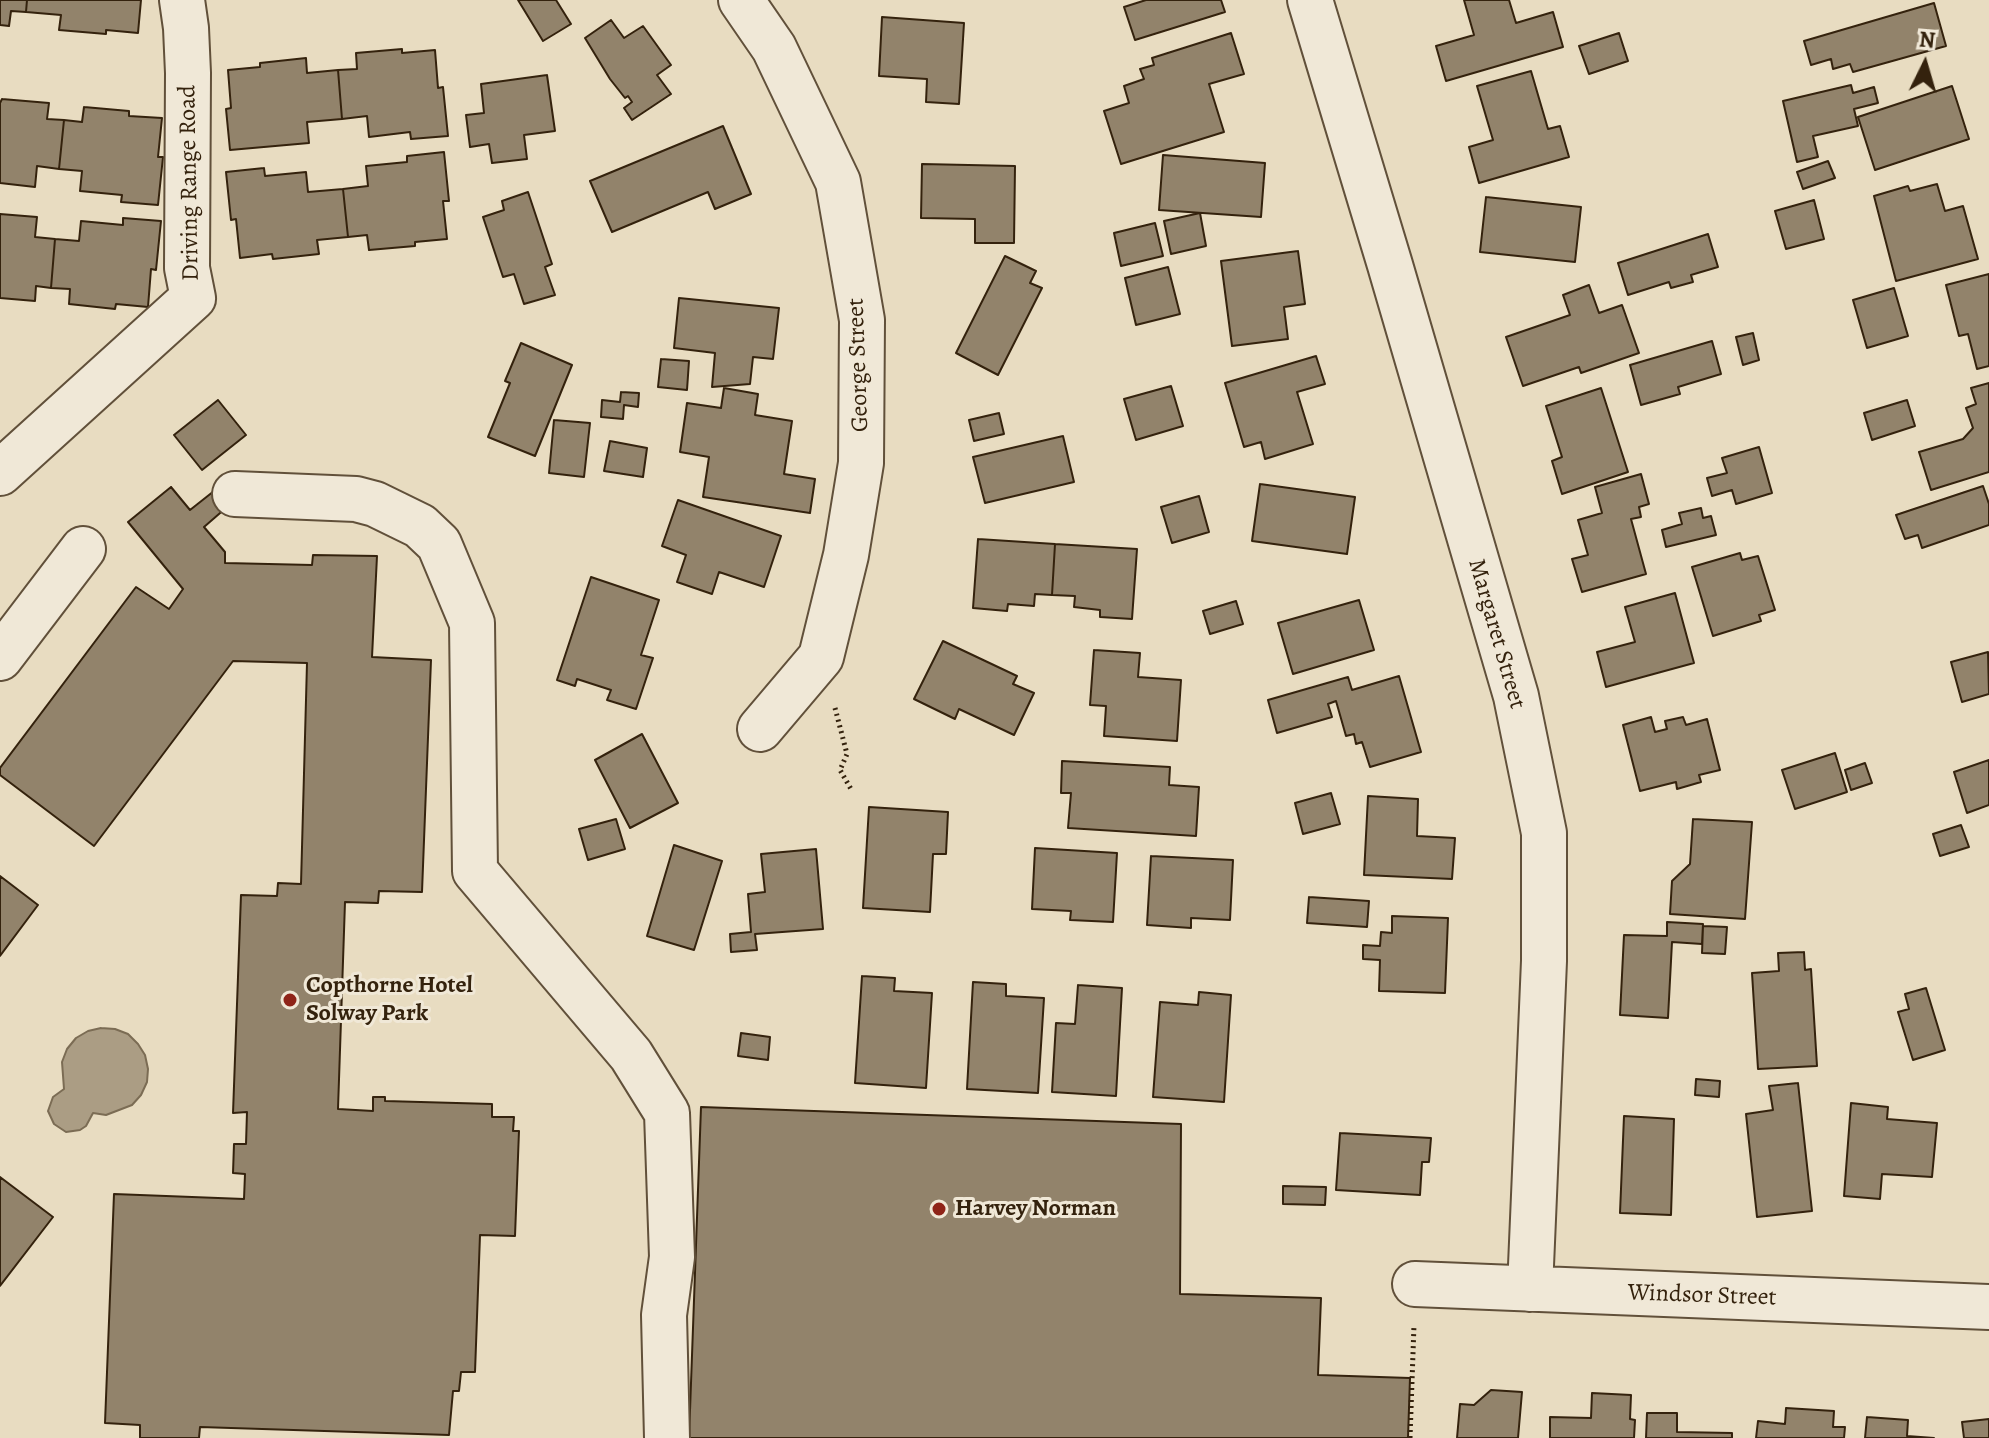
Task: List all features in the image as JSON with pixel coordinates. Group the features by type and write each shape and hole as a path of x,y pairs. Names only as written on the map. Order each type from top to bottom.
{"street":[{"name":"Driving Range Road","path":"0,473 193,298 187,268 188,73 182,0"},
{"name":"George Street","path":"741,0 774,48 838,182 862,320 861,463 846,555 821,657 760,729"},
{"name":"Margaret Street","path":"1310,0 1516,696 1544,833 1544,961 1530,1289"},
{"path":"235,494 356,499 375,504 420,526 439,544 472,623 475,871 631,1055 667,1113 672,1257 664,1315 667,1438"},
{"path":"0,658 83,549"},
{"name":"Windsor Street","path":"1415,1284 1989,1307"}],"path":[{"path":"821,657 847,754 840,770 851,789"},
{"path":"1410,1438 1415,1284"}],"shaded area":[{"path":"101,1028 128,1034 138,1044 145,1055 147,1082 132,1105 106,1115 93,1113 86,1126 66,1132 54,1124 48,1111 53,1097 64,1089 62,1062 76,1038"}],"building":[{"path":"0,0 27,0 26,12 11,11 9,26 0,25"},
{"path":"27,0 141,0 138,33 59,30 61,15 26,12"},
{"path":"518,0 556,0 571,24 543,41"},
{"path":"1146,0 1221,0 1225,12 1135,40 1124,7"},
{"path":"1464,0 1509,0 1516,23 1553,12 1563,47 1446,81 1436,46 1474,35"},
{"path":"1934,3 1946,46 1853,72 1850,64 1833,69 1831,59 1811,65 1804,41"},
{"path":"882,17 964,23 959,104 926,102 927,79 879,76"},
{"path":"611,20 624,38 643,26 671,65 657,75 671,94 632,120 624,108 632,102 610,79 585,38"},
{"path":"1231,33 1244,74 1209,84 1224,132 1121,164 1104,111 1129,103 1124,86 1144,79 1140,69 1154,65 1152,58"},
{"path":"1619,33 1628,61 1589,74 1579,46"},
{"path":"402,49 402,53 435,50 438,88 443,87 448,136 411,139 410,132 369,137 367,116 342,119 338,70 357,69 356,53"},
{"path":"306,58 307,73 338,70 342,119 307,122 309,143 230,150 226,109 231,108 228,70"},
{"path":"1531,71 1548,129 1560,126 1569,157 1479,183 1469,147 1493,140 1477,86"},
{"path":"547,75 555,131 524,135 527,159 492,163 489,144 470,147 466,115 484,113 481,84"},
{"path":"1851,85 1853,93 1874,87 1878,103 1854,109 1858,126 1813,136 1818,157 1797,162 1783,101"},
{"path":"1952,86 1969,139 1875,170 1858,117"},
{"path":"2,99 49,103 47,119 64,120 59,169 37,166 35,187 0,183"},
{"path":"84,107 129,111 129,116 162,118 158,157 163,157 158,205 121,202 122,195 80,191 82,171 59,169 64,120 82,122"},
{"path":"723,126 751,194 715,209 708,192 612,232 590,181"},
{"path":"444,152 449,201 443,201 447,239 415,242 415,246 369,250 367,235 348,237 343,189 368,186 366,166 407,162 407,156"},
{"path":"1163,155 1265,163 1261,217 1159,210"},
{"path":"1828,161 1835,178 1803,189 1797,172"},
{"path":"922,164 1015,166 1014,243 975,243 975,219 921,218"},
{"path":"264,168 265,176 306,172 308,192 343,189 348,237 317,240 319,254 273,259 272,254 240,258 236,219 231,220 226,172"},
{"path":"1937,184 1945,211 1963,206 1978,259 1896,281 1874,196 1908,186 1910,191"},
{"path":"528,192 552,264 545,267 555,295 524,304 514,274 503,277 483,217 504,210 502,201"},
{"path":"1486,197 1581,207 1575,262 1480,252"},
{"path":"1814,200 1824,239 1786,249 1775,211"},
{"path":"1200,213 1206,246 1171,254 1164,221"},
{"path":"0,214 37,217 35,237 55,239 51,288 36,286 35,301 0,298"},
{"path":"123,218 161,221 156,270 151,269 148,307 116,304 115,309 69,304 70,289 51,288 55,239 79,241 81,221 123,225"},
{"path":"1155,223 1163,256 1121,266 1114,233"},
{"path":"1708,234 1718,267 1691,275 1693,282 1671,288 1669,282 1628,295 1618,263"},
{"path":"1298,251 1305,304 1284,307 1288,339 1232,346 1221,261"},
{"path":"1005,256 1036,271 1030,283 1042,288 998,375 956,353"},
{"path":"1168,267 1180,314 1136,325 1125,278"},
{"path":"1989,274 1989,366 1977,369 1968,334 1959,336 1946,285"},
{"path":"1589,285 1599,313 1622,305 1639,353 1581,373 1579,367 1523,386 1506,337 1570,315 1563,295"},
{"path":"1894,288 1908,336 1867,348 1853,300"},
{"path":"679,298 779,308 773,359 753,357 750,384 712,387 715,353 674,348"},
{"path":"1753,333 1759,360 1743,365 1736,337"},
{"path":"1712,341 1721,374 1678,387 1680,394 1641,405 1630,365"},
{"path":"521,343 572,365 535,456 488,437 510,383 505,381"},
{"path":"1316,356 1325,384 1297,392 1313,444 1265,459 1261,442 1244,447 1225,383"},
{"path":"661,359 689,361 687,390 658,387"},
{"path":"1989,383 1989,472 1931,490 1919,452 1963,439 1973,428 1966,408 1976,404 1971,388"},
{"path":"1171,386 1183,426 1136,440 1124,399"},
{"path":"724,388 758,394 755,415 792,421 784,474 815,479 810,513 703,497 709,457 680,452 687,403 721,408"},
{"path":"1601,388 1628,472 1562,494 1552,461 1562,457 1546,406"},
{"path":"621,392 639,393 638,407 624,405 623,419 601,417 602,400 620,402"},
{"path":"218,400 246,435 202,470 174,435"},
{"path":"1907,400 1915,426 1872,440 1864,413"},
{"path":"999,413 1004,434 974,441 969,420"},
{"path":"554,420 590,423 584,477 549,473"},
{"path":"1063,436 1074,482 985,503 973,457"},
{"path":"610,441 647,448 643,477 604,471"},
{"path":"1759,447 1772,493 1736,504 1732,490 1712,496 1707,478 1727,473 1722,458"},
{"path":"1641,474 1649,504 1639,507 1641,517 1631,519 1646,574 1582,592 1572,559 1588,555 1578,520 1602,513 1595,487"},
{"path":"1260,484 1355,497 1347,554 1252,541"},
{"path":"1983,486 1989,504 1989,525 1922,548 1918,535 1905,539 1896,515"},
{"name":"Copthorne Hotel Solway Park","path":"171,487 190,510 214,491 227,507 204,527 225,552 225,563 312,565 313,555 377,556 372,657 431,660 422,892 379,891 378,903 345,902 338,1109 373,1111 373,1097 385,1097 385,1101 492,1104 492,1117 514,1117 513,1131 519,1131 515,1236 480,1235 475,1372 461,1372 459,1391 453,1391 449,1435 200,1427 199,1438 140,1438 140,1425 105,1423 114,1194 244,1199 245,1174 233,1173 234,1144 246,1144 247,1112 233,1113 241,895 277,896 278,883 301,884 307,663 233,661 94,846 0,775 0,768 136,587 169,609 183,589 128,522"},
{"path":"1199,496 1209,532 1172,543 1161,507"},
{"path":"678,500 781,536 764,587 719,572 712,594 677,582 686,555 662,546"},
{"path":"1701,508 1703,518 1711,516 1716,535 1666,547 1662,530 1682,524 1679,513"},
{"path":"978,539 1055,544 1052,595 1035,594 1034,606 1008,604 1007,611 973,608"},
{"path":"1055,544 1137,549 1132,619 1100,617 1100,610 1074,607 1075,596 1052,595"},
{"path":"1740,553 1742,560 1758,556 1775,610 1759,615 1761,621 1713,636 1692,567"},
{"path":"591,577 659,600 641,655 653,658 636,709 607,700 611,690 577,679 575,686 557,680"},
{"path":"1675,593 1694,663 1606,687 1597,652 1635,642 1625,607"},
{"path":"1359,600 1374,650 1293,674 1278,623"},
{"path":"1236,601 1243,624 1210,634 1203,611"},
{"path":"943,641 1017,676 1013,684 1034,693 1014,735 959,709 955,719 914,699"},
{"path":"1094,650 1140,653 1138,677 1181,680 1177,741 1104,736 1106,706 1090,705"},
{"path":"1988,652 1989,694 1962,702 1951,662"},
{"path":"1399,676 1421,752 1370,767 1362,742 1356,744 1354,734 1346,736 1336,701 1328,704 1332,717 1277,733 1268,700 1348,677 1352,690"},
{"path":"1651,717 1655,732 1667,729 1665,721 1683,717 1686,725 1707,719 1720,770 1699,775 1701,782 1677,789 1676,782 1640,791 1623,725"},
{"path":"642,734 678,803 630,828 595,760"},
{"path":"1835,753 1847,792 1795,809 1782,770"},
{"path":"1989,760 1989,805 1967,813 1954,772"},
{"path":"1062,761 1170,767 1169,785 1199,787 1196,836 1068,828 1071,793 1061,793"},
{"path":"1865,763 1872,783 1851,790 1845,770"},
{"path":"1331,793 1340,824 1303,834 1295,803"},
{"path":"1368,796 1418,799 1417,836 1455,838 1452,879 1364,875"},
{"path":"869,807 948,812 946,854 933,854 930,912 863,908"},
{"path":"616,819 625,849 588,860 579,829"},
{"path":"1693,819 1752,822 1745,919 1670,914 1672,881 1690,864"},
{"path":"1961,825 1969,847 1940,856 1933,834"},
{"path":"674,845 722,861 694,950 647,936"},
{"path":"1035,848 1117,853 1113,922 1070,920 1071,911 1032,909"},
{"path":"816,849 823,929 755,934 757,950 731,952 730,934 751,932 748,894 765,892 761,854"},
{"path":"1151,856 1233,860 1230,920 1191,918 1191,928 1147,925"},
{"path":"0,876 38,905 0,956"},
{"path":"1309,897 1369,901 1367,927 1307,923"},
{"path":"1392,916 1448,918 1445,993 1379,991 1380,960 1363,959 1363,945 1380,946 1381,932 1392,933"},
{"path":"1667,922 1703,924 1702,944 1672,942 1668,1018 1620,1015 1624,935 1667,936"},
{"path":"1703,926 1727,927 1725,954 1702,953"},
{"path":"1804,952 1805,970 1811,969 1817,1066 1758,1069 1752,973 1779,971 1778,953"},
{"path":"862,976 895,978 894,991 932,993 926,1088 855,1083"},
{"path":"973,982 1006,984 1006,996 1044,998 1038,1093 967,1089"},
{"path":"1078,985 1122,988 1116,1096 1052,1092 1056,1023 1075,1024"},
{"path":"1926,988 1945,1050 1913,1060 1898,1012 1909,1009 1905,994"},
{"path":"1199,992 1231,995 1224,1102 1153,1097 1160,1002 1198,1005"},
{"path":"741,1033 770,1037 768,1060 738,1056"},
{"path":"1696,1079 1720,1081 1719,1097 1695,1095"},
{"path":"1798,1083 1812,1211 1757,1217 1746,1114 1773,1110 1769,1086"},
{"path":"1851,1103 1888,1107 1887,1119 1937,1123 1932,1177 1882,1174 1880,1199 1844,1196"},
{"name":"Harvey Norman","path":"701,1107 1181,1124 1180,1294 1321,1298 1318,1375 1410,1378 1408,1438 689,1438"},
{"path":"1624,1116 1674,1119 1671,1215 1620,1213"},
{"path":"1340,1133 1431,1138 1429,1162 1422,1162 1420,1195 1336,1190"},
{"path":"0,1177 53,1217 0,1286"},
{"path":"1283,1186 1326,1187 1325,1205 1283,1204"},
{"path":"1491,1390 1522,1392 1518,1438 1457,1438 1460,1404 1474,1405"},
{"path":"1592,1393 1631,1395 1630,1419 1635,1420 1634,1438 1550,1438 1550,1417 1591,1418"},
{"path":"1786,1408 1834,1411 1833,1427 1845,1427 1844,1438 1756,1438 1758,1421 1785,1424"},
{"path":"1647,1413 1677,1413 1677,1432 1732,1433 1732,1438 1646,1438"},
{"path":"1867,1417 1908,1420 1907,1436 1934,1438 1865,1438"},
{"path":"1989,1419 1989,1438 1964,1438 1962,1422"}],"place":[{"name":"Copthorne Hotel Solway Park","path":"290,1000"},
{"name":"Harvey Norman","path":"939,1209"}]}
